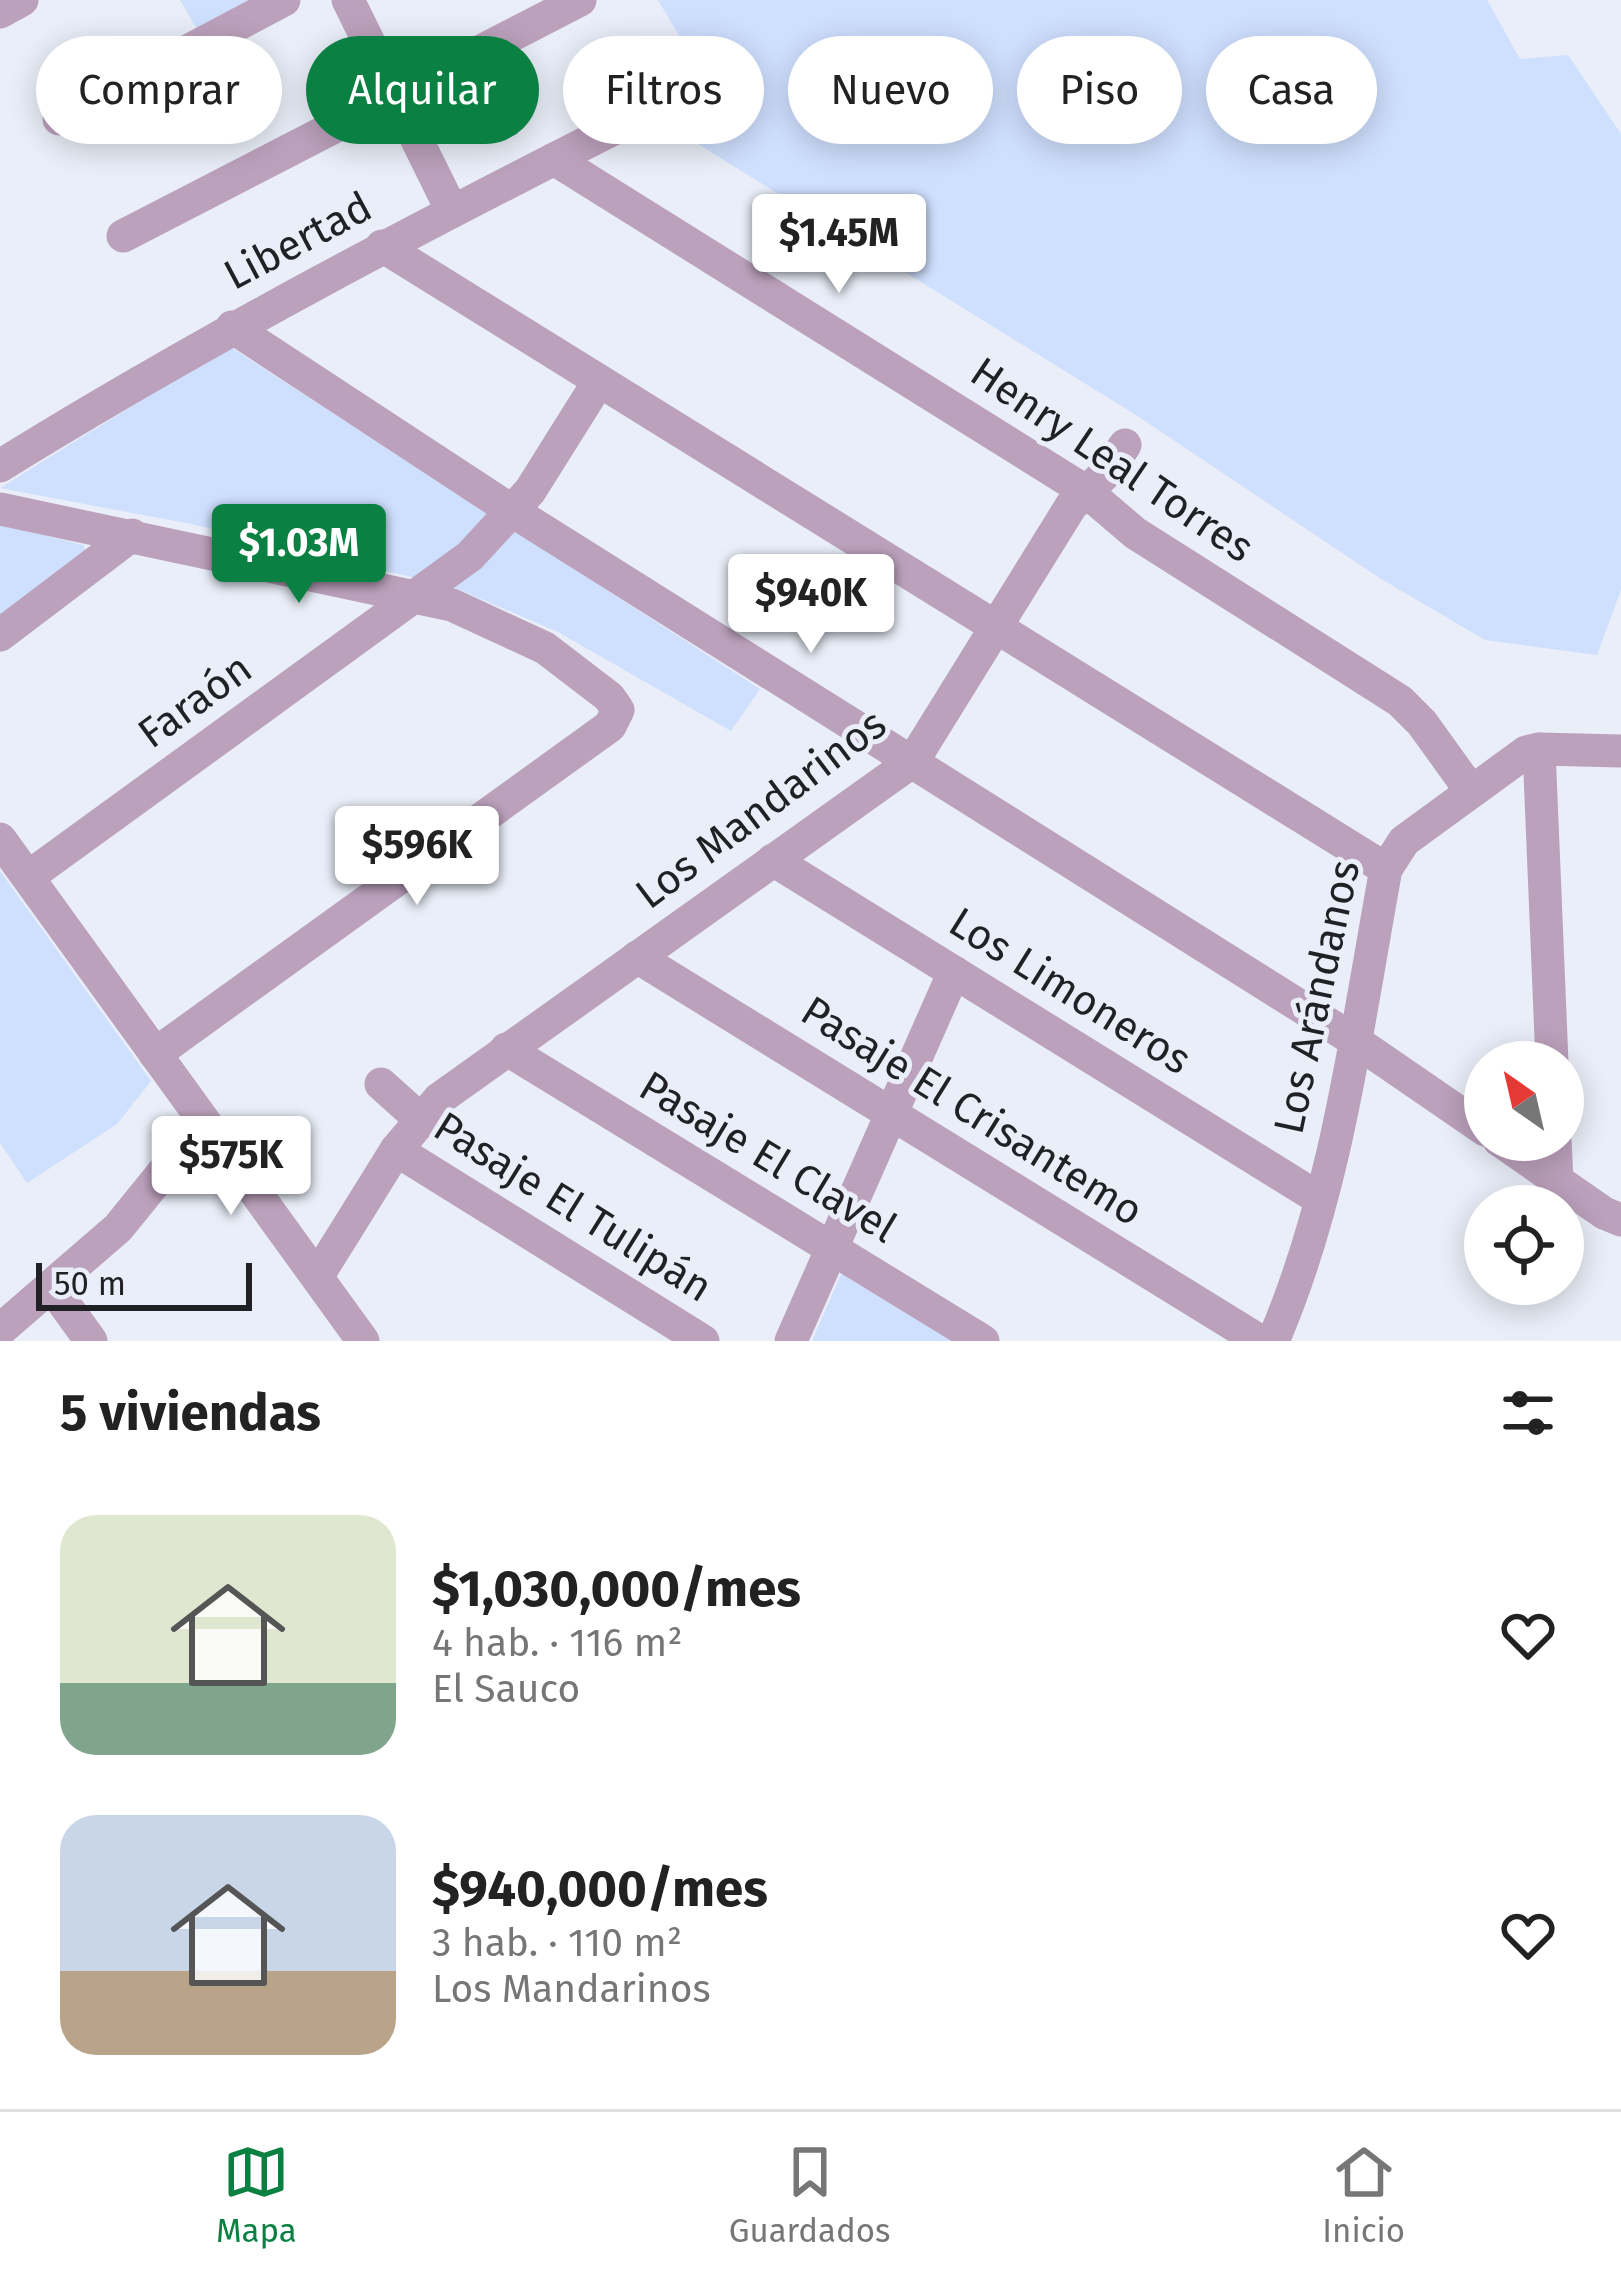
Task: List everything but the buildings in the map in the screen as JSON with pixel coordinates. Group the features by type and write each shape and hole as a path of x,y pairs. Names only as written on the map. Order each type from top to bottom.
{"street":[{"path":"0,12 22,0"},
{"path":"216,36 284,0"},
{"path":"348,0 365,36"},
{"path":"510,36 580,0"},
{"path":"123,236 306,141"},
{"path":"418,144 452,211"},
{"name":"Libertad","path":"0,466 232,327 584,144"},
{"name":"Henry Leal Torres","path":"554,159 1087,492 1135,533 1400,701 1423,723 1471,791"},
{"path":"382,246 1386,869"},
{"path":"232,327 514,512 1354,1040 1464,1116"},
{"name":"Faraón","path":"28,877 470,556 514,512 599,381"},
{"name":"Los Mandarinos","path":"316,1277 396,1150 420,1119 460,1082 913,761 1071,506 1106,473 1125,445"},
{"path":"0,508 416,596 466,611 545,648 618,710 610,726 155,1054"},
{"path":"0,635 131,535"},
{"path":"1551,1041 1539,749 1621,751"},
{"name":"Los Arándanos","path":"1273,1341 1300,1273 1320,1199 1386,869 1404,841 1515,758 1539,749"},
{"path":"0,839 363,1341"},
{"name":"Los Limoneros","path":"773,860 1320,1199"},
{"name":"Pasaje El Crisantemo","path":"637,956 1260,1341"},
{"path":"791,1341 953,972"},
{"name":"Pasaje El Clavel","path":"506,1049 983,1341"},
{"path":"381,1084 420,1119"},
{"path":"0,1330 118,1228 204,1122"},
{"name":"Pasaje El Tulipán","path":"396,1150 703,1341"},
{"path":"1529,1161 1621,1220"},
{"path":"1556,1161 1557,1180"},
{"path":"52,1287 92,1341"}],"shaded area":[{"path":"180,0 261,0 198,31"},
{"path":"658,0 1487,0 1520,59 1568,55 1621,134 1621,590 1597,655 1485,640 1378,577 1136,415 698,144 764,144 764,36 679,36"},
{"path":"229,346 760,689 731,731 558,632 453,587 191,524 0,488"},
{"path":"0,524 83,545 86,551 0,616"},
{"path":"0,871 151,1081 117,1124 27,1183 0,1143"},
{"path":"843,1270 960,1341 812,1341"}]}
